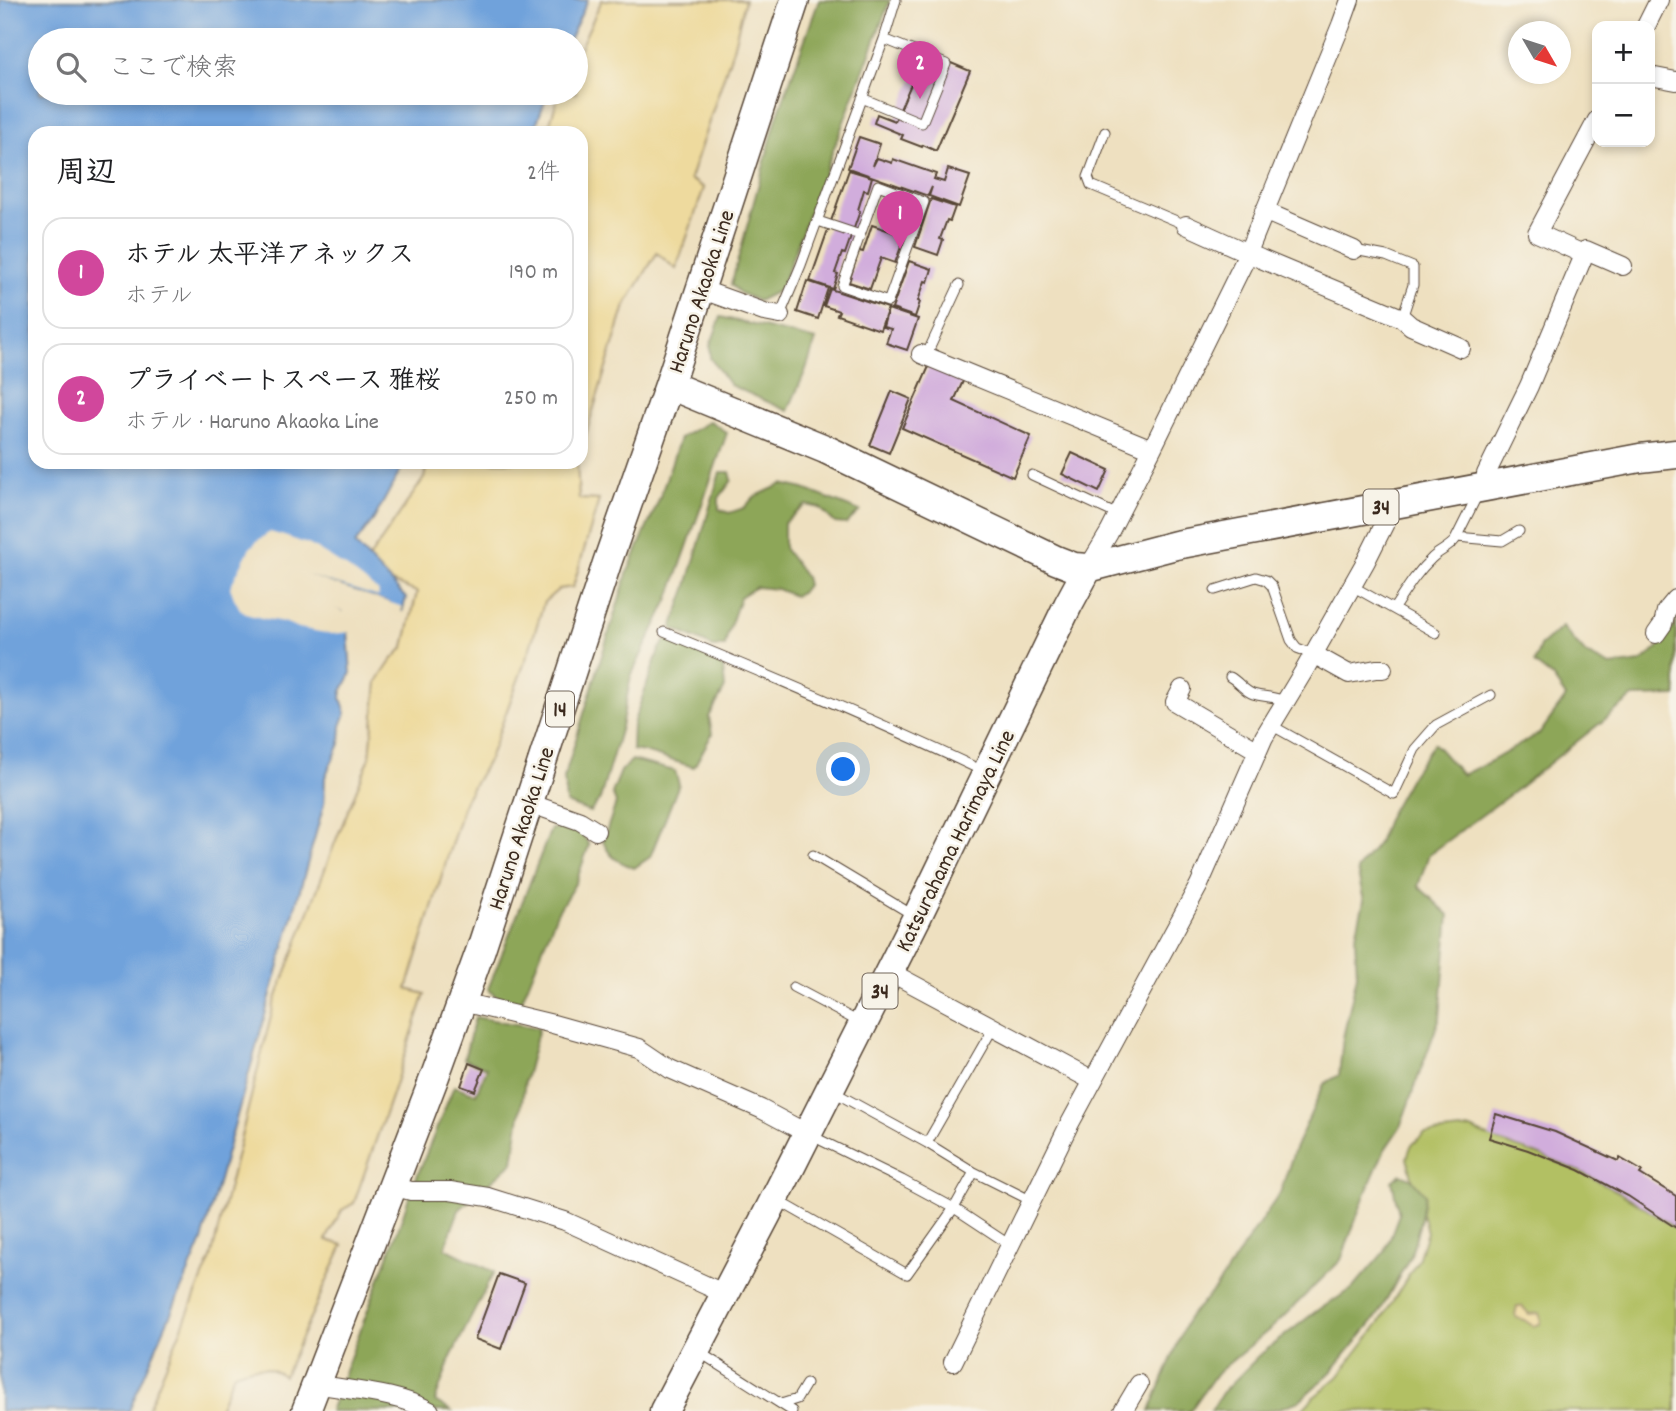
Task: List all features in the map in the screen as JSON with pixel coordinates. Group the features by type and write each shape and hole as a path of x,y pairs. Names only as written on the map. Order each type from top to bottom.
{"main road":[{"name":"Haruno Akaoka Line","path":"306,1411 462,1002 795,0"},
{"name":"34","path":"669,385 825,449 1056,560 1074,567 1088,568 1176,545 1640,458 1676,454"},
{"name":"Katsurahama Harimaya Line","path":"664,1411 890,972 1088,568"}],"street":[{"path":"1088,568 1152,449 1247,253 1350,0"},
{"path":"1648,21 1659,0"},
{"path":"1655,77 1676,81"},
{"path":"1583,254 1537,233 1592,129"},
{"path":"1264,211 1354,250"},
{"path":"1186,225 1402,318 1411,326 1461,348"},
{"path":"1481,488 1530,386 1583,254 1586,250 1623,265"},
{"path":"700,289 780,315"},
{"path":"923,355 1152,449"},
{"path":"953,1362 1093,1081 1199,885 1264,737 1352,586 1386,521 1386,506"},
{"path":"1656,634 1663,624 1666,611 1676,598"},
{"path":"1313,654 1349,674 1383,669"},
{"path":"1182,689 1175,702 1258,751"},
{"path":"529,803 580,821 596,831"},
{"path":"890,972 1093,1081"},
{"path":"462,1002 639,1048 670,1069 761,1109 808,1134"},
{"path":"393,1186 411,1191 450,1191 488,1197 565,1221 725,1294"},
{"path":"316,1384 365,1391 421,1406 430,1411"},
{"path":"1124,1411 1139,1384"}],"lane":[{"path":"780,315 818,221 896,0"},
{"path":"862,99 922,123 946,64 884,39"},
{"path":"1105,132 1088,177 1091,185 1186,225"},
{"path":"878,185 924,202 888,302 842,286 860,235 878,185"},
{"path":"818,221 860,235"},
{"path":"1354,250 1386,256 1413,267 1413,285 1402,318"},
{"path":"923,355 959,285"},
{"path":"1032,475 1118,515"},
{"path":"1394,608 1417,573 1457,537 1481,488"},
{"path":"1457,537 1502,541 1519,531"},
{"path":"1215,590 1256,577 1266,580 1272,586 1291,640 1297,648 1313,654"},
{"path":"1352,586 1436,633"},
{"path":"664,632 745,664 986,773"},
{"path":"1230,677 1248,692 1276,697 1286,702"},
{"path":"1271,725 1394,794 1415,749 1436,725 1491,695"},
{"path":"813,855 917,917"},
{"path":"793,987 863,1025"},
{"path":"927,1143 993,1028"},
{"path":"830,1090 974,1172 1032,1200"},
{"path":"808,1134 954,1208 1010,1245"},
{"path":"775,1199 907,1274 954,1208 974,1172"},
{"path":"696,1350 792,1411"},
{"path":"781,1404 797,1399 806,1384"}],"green space":[{"path":"819,0 890,0 780,290 758,301 740,293 731,285 777,117"},
{"path":"721,317 816,340 788,411 730,385 710,358 710,346"},
{"path":"710,421 727,433 669,598 631,676 621,727 600,799 590,812 566,803 564,778 628,571 659,500 680,438"},
{"path":"720,472 730,472 732,480 719,498 719,509 729,513 744,508 754,497 782,484 804,489 860,511 846,524 835,523 820,508 806,505 784,523 784,548 805,577 807,585 801,593 794,596 777,589 756,587 740,597 725,646 713,647 672,628"},
{"path":"1676,620 1676,696 1633,697 1512,793 1429,854 1418,886 1449,915 1440,1017 1400,1127 1384,1151 1341,1260 1276,1324 1216,1374 1190,1411 1150,1411 1188,1318 1215,1289 1280,1193 1294,1151 1324,1084 1339,1075 1343,1038 1357,975 1355,939 1364,901 1357,870 1378,843 1388,817 1412,774 1434,743 1462,775 1540,733 1566,697 1552,677 1534,663 1540,646 1562,627 1586,654 1610,666 1641,662 1659,647"},
{"path":"668,637 699,650 723,667 725,688 709,717 712,734 694,767 632,750 633,724 659,650"},
{"path":"632,760 675,771 679,784 650,857 634,868 615,858 603,841 616,803 612,793 621,771"},
{"path":"578,827 589,845 576,882 557,913 520,1005 503,1003 488,989 551,829"},
{"path":"475,1017 539,1028 525,1081 513,1162 459,1210 445,1248 494,1272 450,1359 435,1401 451,1411 330,1411 411,1191 454,1086 476,1094 487,1068 464,1059"},
{"path":"1471,1129 1582,1173 1624,1195 1676,1229 1676,1411 1301,1411 1338,1377 1380,1322 1418,1260 1427,1232 1407,1158 1411,1146 1424,1134"},
{"path":"1401,1174 1411,1178 1425,1194 1411,1255 1378,1315 1331,1372 1299,1401 1267,1411 1211,1411 1222,1393 1261,1354 1315,1312 1352,1289 1385,1251 1399,1214 1392,1181"}],"sand":[{"path":"602,0 745,0 733,49 690,179 704,188 676,269 657,253 625,306 588,427 588,126 549,126 555,105 588,105 588,30"},
{"path":"426,469 577,469 579,499 599,500 573,587 559,589 544,602 489,759 465,800 407,989 425,994 354,1203 342,1210 326,1240 343,1245 284,1376 271,1369 259,1367 234,1373 218,1411 147,1411 211,1258 274,1004 370,757 377,682 404,647 417,592 361,570 424,478"},
{"path":"1517,1306 1522,1306 1529,1314 1539,1313 1540,1324 1533,1326 1517,1318"}],"water":[{"path":"0,0 588,0 575,28 28,28 28,105 544,105 536,126 28,126 28,469 401,469 374,519 355,544 406,598 402,612 389,603 274,564 267,586 343,612 348,631 351,674 342,691 341,698 346,713 341,726 340,744 325,777 324,804 202,1241 129,1411 0,1411"}],"pier":[{"path":"270,532 310,545 349,569 379,592 378,596 304,574 403,607 401,611 405,614 401,615 388,606 276,568 271,583 344,609 346,612 334,608 347,613 351,632 320,632 249,615 240,609 230,587 250,548"}],"building":[{"path":"925,52 970,71 936,151 901,139 903,135 874,123 877,114 895,121"},
{"path":"859,137 880,144 873,166 877,158 892,163 893,159 936,174 934,179 944,182 948,169 970,176 959,207 929,196 932,187 928,196 848,168"},
{"path":"849,170 872,177 868,191 864,190 858,210 860,211 845,254 842,253 835,273 838,274 833,289 810,281"},
{"path":"931,199 955,207 940,239 943,240 938,255 915,247"},
{"path":"872,225 905,236 895,263 881,258 870,289 849,282 859,251 863,252"},
{"path":"909,261 932,269 928,282 925,281 915,317 892,309"},
{"path":"807,281 828,288 818,319 797,312"},
{"path":"830,289 888,308 880,330 837,315 839,311 824,306"},
{"path":"888,309 918,319 907,350 886,343 891,329 883,327"},
{"path":"930,364 964,379 954,401 1031,436 1013,477 902,428"},
{"path":"892,391 911,399 889,453 870,445"},
{"path":"1072,453 1109,470 1099,492 1062,474"},
{"path":"469,1063 484,1069 475,1091 461,1086"},
{"path":"1496,1114 1555,1132 1618,1161 1620,1158 1642,1171 1640,1174 1676,1196 1676,1228 1628,1196 1579,1170 1489,1138"},
{"path":"499,1274 525,1283 501,1349 475,1339"}],"place":[{"name":"プライベートスペース 雅桜","path":"920,99"},
{"name":"ホテル 太平洋アネックス","path":"900,249"}]}
